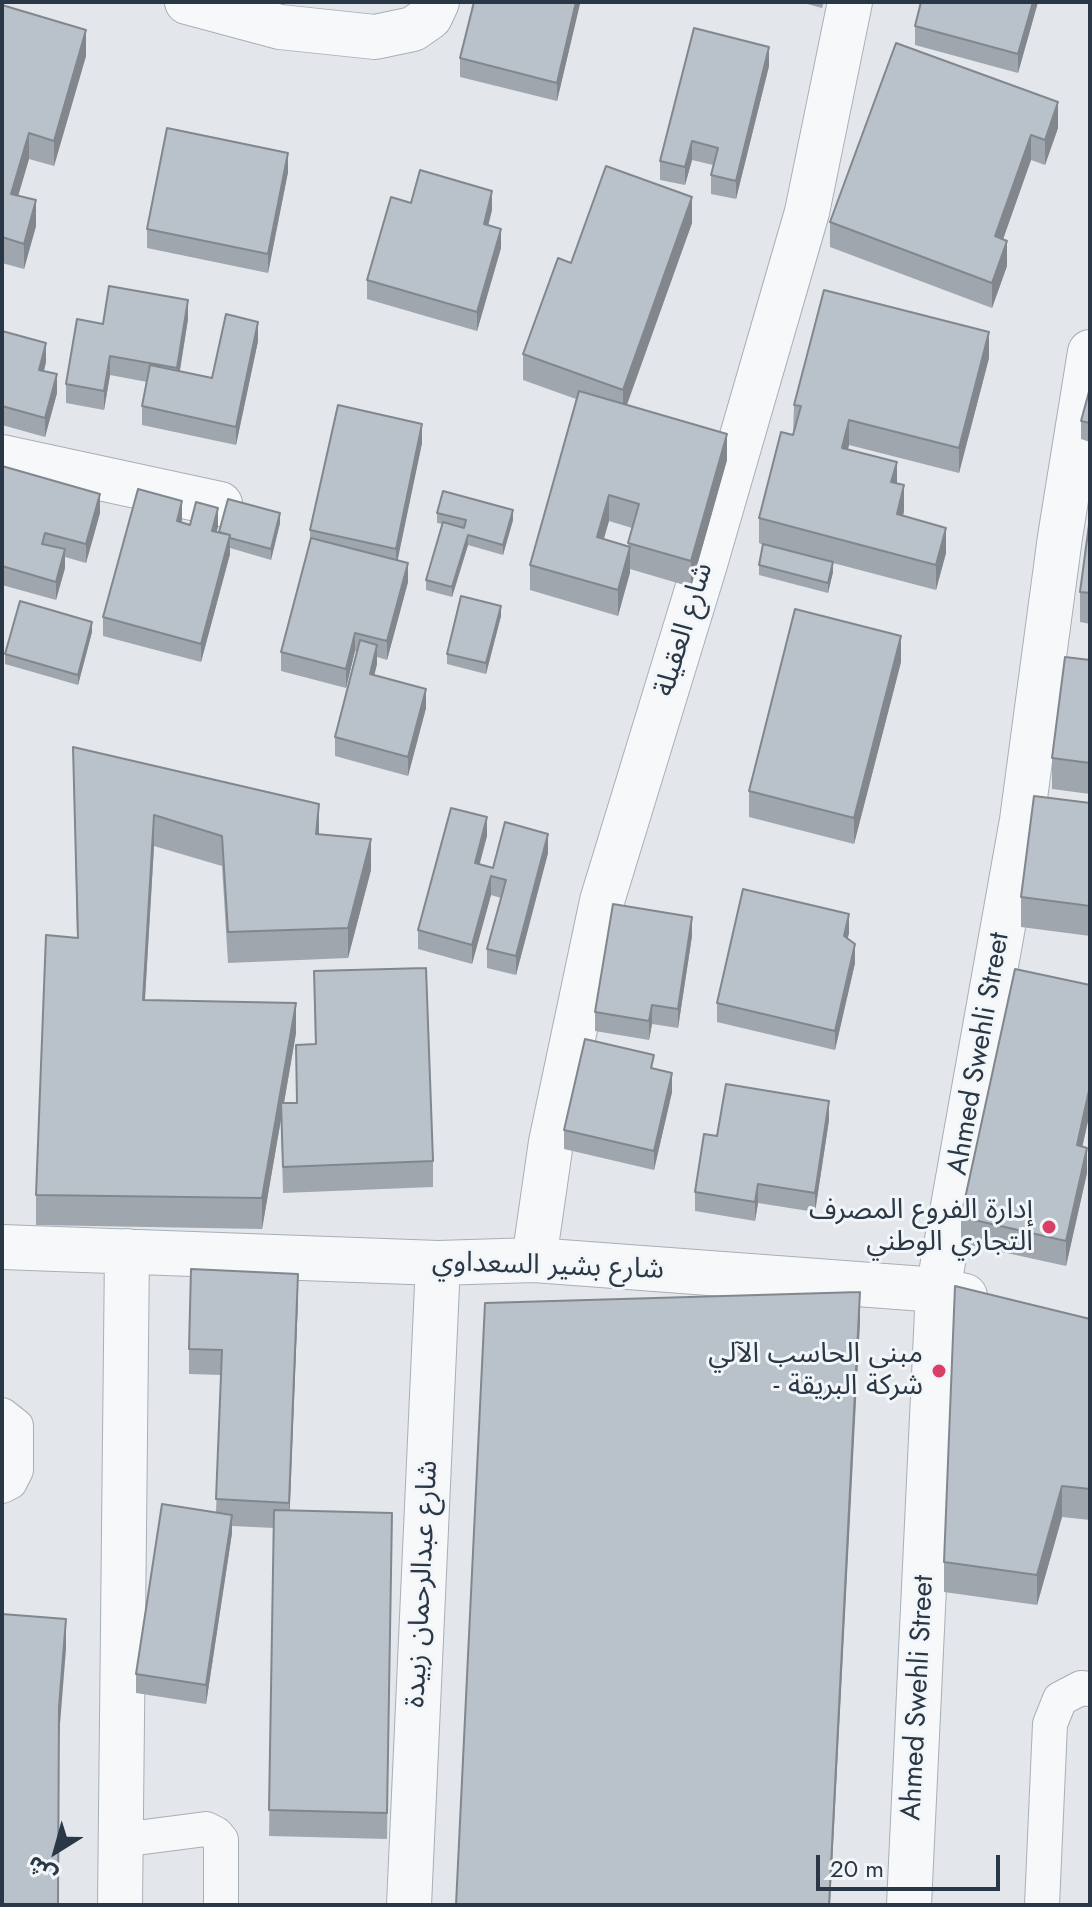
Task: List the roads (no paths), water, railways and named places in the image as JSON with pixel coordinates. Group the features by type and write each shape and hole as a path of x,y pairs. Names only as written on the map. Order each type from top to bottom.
{"street":[{"path":"187,2 280,27 375,37 413,29 430,17 437,2"},
{"name":"شارع العقيلة","path":"534,1260 551,1142 602,901 710,549 807,212 850,2"},
{"name":"Ahmed Swehli Street","path":"909,1905 938,1290 1022,820 1060,537 1090,352"},
{"path":"2,457 220,504"},
{"name":"شارع بشير السعداوي","path":"2,1247 438,1263 534,1260 938,1290 999,1304"},
{"path":"120,1905 127,1251"},
{"name":"شارع عبدالرحمان زبيدة","path":"409,1905 438,1263"}],"lane":[{"path":"2,1415 16,1426 16,1470 10,1482 2,1486"},
{"path":"1042,1905 1050,1724 1060,1699 1081,1688 1090,1689"},
{"path":"121,1840 206,1829 216,1834 221,1840 221,1905"}],"place":[{"name":"إدارة الفروع المصرف التجاري الوطني","path":"1049,1227"},
{"name":"مبنى الحاسب الآلي - شركة البريقة","path":"939,1371"}]}
